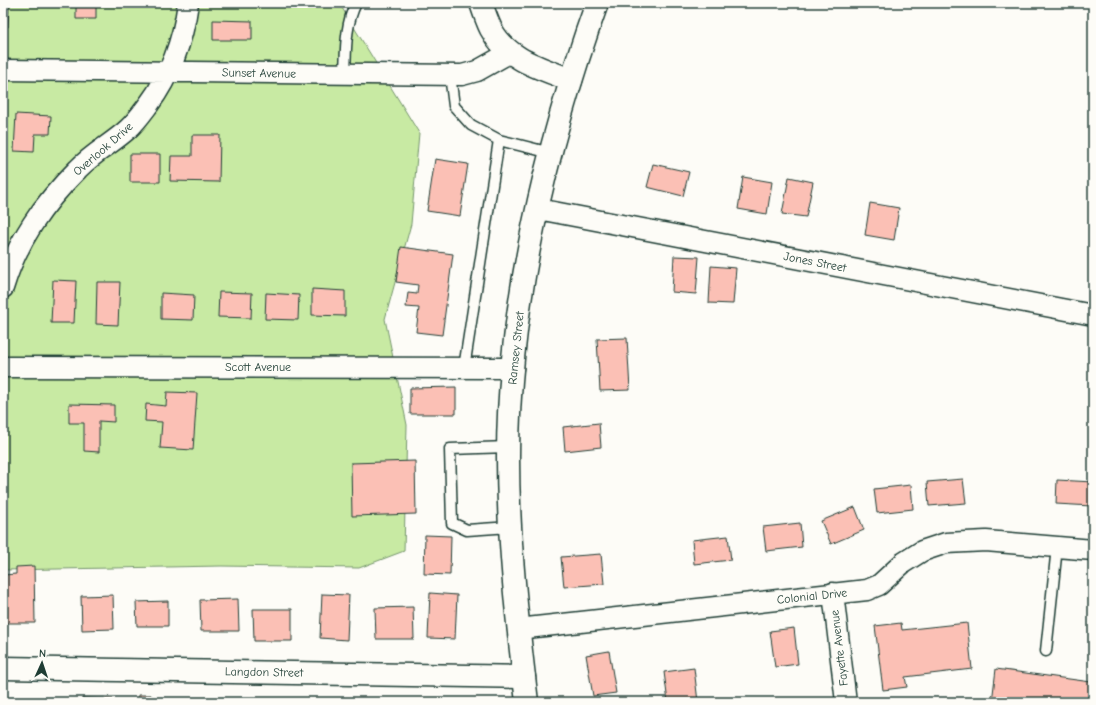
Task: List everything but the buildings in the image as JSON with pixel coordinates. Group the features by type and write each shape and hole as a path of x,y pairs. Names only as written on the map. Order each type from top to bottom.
{"main road":[{"path":"481,3 491,29 509,53 521,60 571,80"},
{"name":"Ramsey Street","path":"527,702 518,629 510,527 508,447 509,412 513,368 523,289 538,209 551,153 571,80 597,3"},
{"name":"Langdon Street","path":"3,668 524,676"}],"street":[{"name":"Overlook Drive","path":"3,288 8,270 18,247 31,225 53,195 93,155 128,129 159,90 169,72 181,43 188,3"},
{"name":"Sunset Avenue","path":"3,70 462,74 477,71 509,53"},
{"name":"Jones Street","path":"538,209 1093,315"},
{"name":"Scott Avenue","path":"3,367 513,368"},
{"name":"Colonial Drive","path":"518,629 867,590 879,585 903,563 922,551 946,543 986,541 1093,550"},
{"name":"Fayette Avenue","path":"833,593 846,702"}],"lane":[{"path":"345,74 348,25 351,12 356,3"},
{"path":"450,74 454,106 471,125 499,140 551,153"},
{"path":"464,368 499,140"},
{"path":"508,447 450,449 452,523 466,530 510,527"},
{"path":"1046,651 1057,547"}],"green space":[{"path":"3,3 339,3 419,133 411,224 385,319 407,425 404,551 359,568 221,566 3,570"}]}
